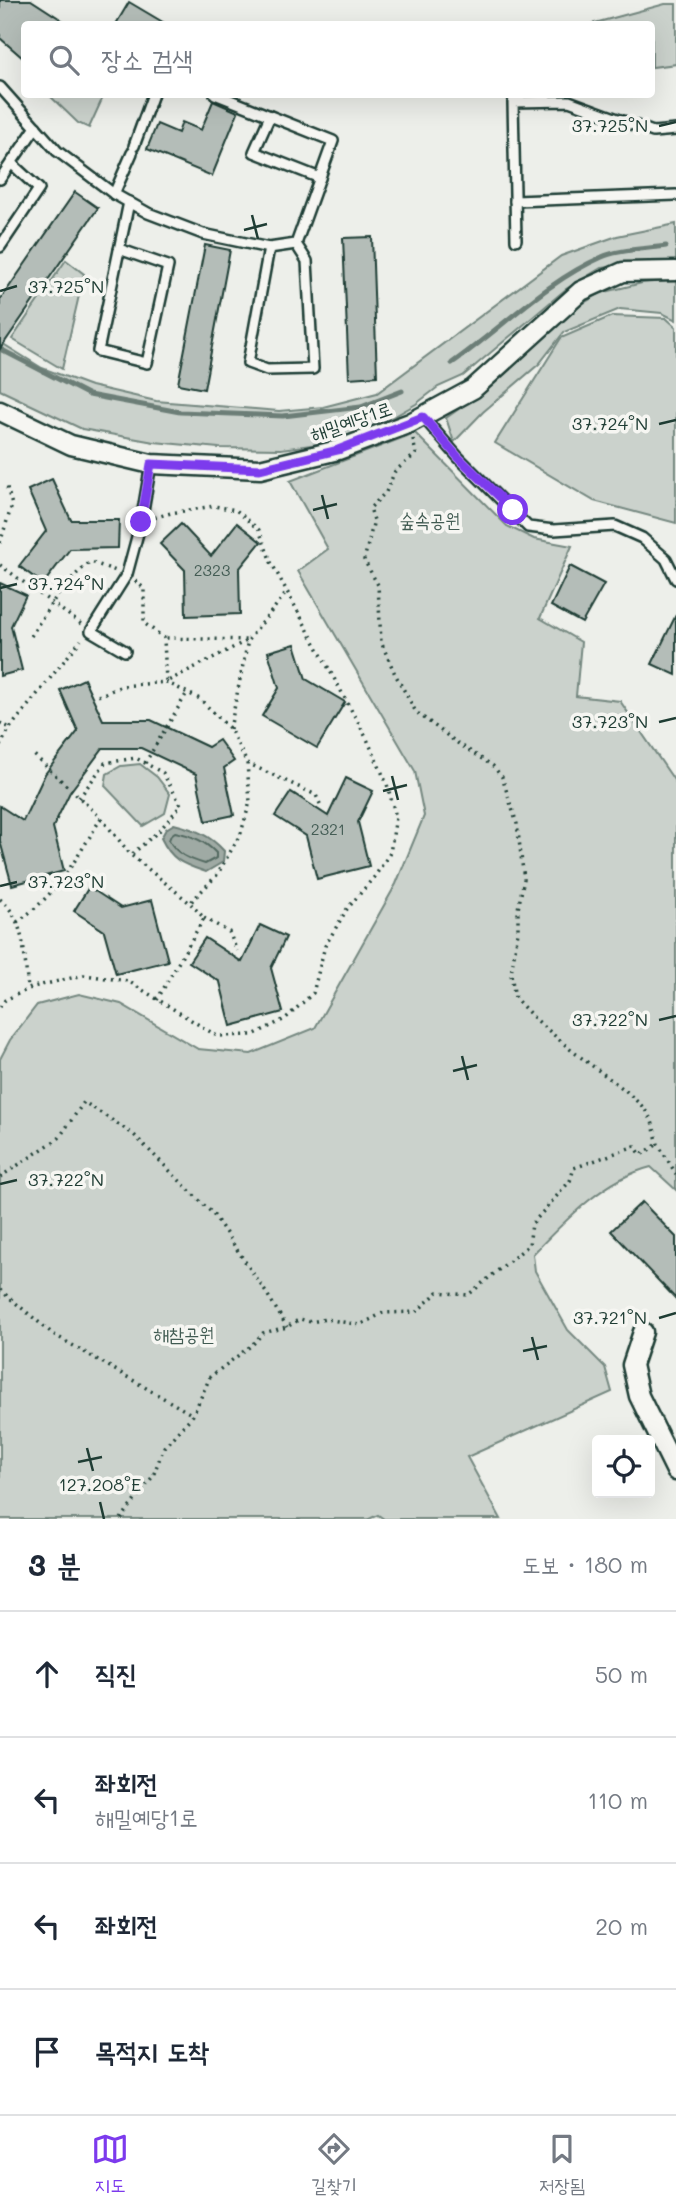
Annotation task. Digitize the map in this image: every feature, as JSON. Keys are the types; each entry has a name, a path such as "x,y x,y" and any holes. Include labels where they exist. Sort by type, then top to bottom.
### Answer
{"street":[{"name":"해밀예당1로","path":"0,411 71,445 151,464 260,469 338,450 416,420 473,389 580,291 623,272 676,271"},
{"path":"643,1332 632,1365 639,1396 676,1471"}],"lane":[{"path":"0,87 57,151 114,194 148,213 202,234 269,248 296,244"},
{"path":"114,194 152,98"},
{"path":"225,98 333,141 296,244"},
{"path":"245,106 247,98"},
{"path":"516,240 513,102 569,100 653,132 676,130"},
{"path":"270,116 254,152 320,178"},
{"path":"0,179 36,127"},
{"path":"0,247 39,189 11,163"},
{"path":"515,201 676,195"},
{"path":"119,249 168,266 147,363 98,351 119,249 129,202"},
{"path":"269,248 248,363 267,370 313,369 307,261 296,244"},
{"path":"416,420 458,457 528,527 554,530 615,526 642,538 666,559 676,579"},
{"path":"125,651 91,631 127,574 141,522 151,464"}],"path":[{"path":"416,420 416,454 395,471 386,492 370,508 374,520 364,560 378,585 381,642 416,712 493,766 502,777 517,824 524,879 511,975 515,998 571,1050 645,1108 652,1121 658,1144 676,1174"},
{"path":"0,543 12,505 6,484"},
{"path":"0,1007 5,1000 28,989 84,975 128,981 217,1036 253,1035 285,1019 313,993 325,946 347,909 375,876 390,853 396,817 387,784 368,739 271,562 260,530 236,510 214,506 171,513 141,522"},
{"path":"32,636 52,602 74,574 91,562 127,574 144,588 144,623 164,638 248,639"},
{"path":"0,565 91,631"},
{"path":"98,696 122,686 166,682 248,639 288,591"},
{"path":"164,638 166,682"},
{"path":"230,729 248,639"},
{"path":"0,746 10,728 76,645"},
{"path":"166,682 200,699 230,729 247,763 250,802 241,833 216,876 190,903"},
{"path":"145,763 187,692"},
{"path":"0,723 10,728"},
{"path":"34,755 101,818 131,855 190,903 204,918 229,932 237,951"},
{"path":"79,798 106,763 136,758 163,773 181,805 159,830 131,855"},
{"path":"247,763 316,795 321,806"},
{"path":"17,922 38,908 67,875 101,818"},
{"path":"0,899 8,906 20,930 28,989"},
{"path":"157,1000 204,918"},
{"path":"0,1177 59,1138 84,1102 133,1135 213,1214 286,1327"},
{"path":"121,1519 153,1476 164,1447 193,1415 210,1377 252,1345 262,1333 286,1327 300,1319 311,1322 326,1319 360,1325 383,1313 416,1312 438,1292 468,1295 529,1245 532,1224 570,1181 574,1168 635,1146 641,1155 658,1144"},
{"path":"0,1290 53,1334 193,1415"}],"green space":[{"path":"665,4 676,4 676,64 655,67 655,21 602,21"},
{"path":"52,98 103,98 89,128 78,123"},
{"path":"676,224 676,262 601,268 566,289 463,376 438,387 416,404 379,425 334,442 281,449 219,448 154,442 82,429 0,390 0,342 42,368 91,386 156,401 279,411 323,407 377,393 561,256 617,236"},
{"path":"66,260 84,274 62,369 12,339"},
{"path":"676,280 676,320 662,313 620,309 564,332 539,364 483,412 454,442 446,418 489,388 572,310 601,293 642,283"},
{"path":"612,316 666,318 676,327 676,523 594,501 495,443 561,338"},
{"name":"해참공원","path":"415,433 507,526 534,539 572,546 540,618 581,642 576,696 620,701 676,783 676,1190 651,1167 634,1173 617,1181 587,1202 533,1254 535,1271 568,1330 605,1367 612,1392 467,1457 501,1519 384,1519 378,1515 369,1519 0,1519 0,1059 10,1040 37,1005 79,994 121,1004 198,1049 251,1054 315,1028 396,884 424,816 415,771 298,571 328,549 290,481"},
{"path":"140,764 157,777 170,794 165,813 143,826 105,786 107,774 121,766"}],"water":[{"path":"174,824 213,841 224,851 223,862 206,872 174,857 161,838 166,829"}],"building":[{"path":"0,0 31,0 63,21 21,21 21,56 0,38"},
{"path":"129,2 161,21 118,21"},
{"path":"213,101 238,112 212,176 147,149 157,124 178,133 182,122 201,130"},
{"path":"75,192 98,208 0,349 0,300"},
{"path":"372,237 377,376 349,378 343,238"},
{"path":"205,245 230,250 204,389 178,384"},
{"path":"52,479 71,520 119,520 118,548 70,549 43,584 19,566 46,531 28,490"},
{"path":"237,523 261,542 239,569 240,614 186,616 185,570 160,544 181,524 211,556"},
{"path":"570,566 604,584 582,623 551,606"},
{"path":"0,583 26,595 11,626 22,670 0,676"},
{"path":"676,615 676,675 652,664"},
{"path":"295,644 306,679 345,702 317,748 262,716 279,688 268,652"},
{"path":"84,679 103,720 151,720 208,747 219,740 234,761 224,768 234,815 206,821 196,774 141,748 103,748 70,792 53,827 64,871 12,885 0,841 0,806 23,821 45,774 78,731 60,690"},
{"path":"346,778 373,791 358,822 369,866 317,879 306,836 275,816 291,792 328,816"},
{"path":"89,887 121,908 152,900 168,961 116,974 104,931 74,911"},
{"path":"260,925 286,937 271,968 283,1012 231,1026 220,982 189,962 205,938 242,962"},
{"path":"642,1202 676,1237 676,1299 611,1231"}],"waterway":[{"path":"452,363 543,292 581,267 616,252 666,246"},
{"path":"0,349 89,395 180,412 283,416 361,407 402,391"}],"route":[{"path":"141,522 151,464 260,469 338,450 423,417 458,457 513,510"}],"park label":[{"name":"숲속공원","path":"430,520"}]}
